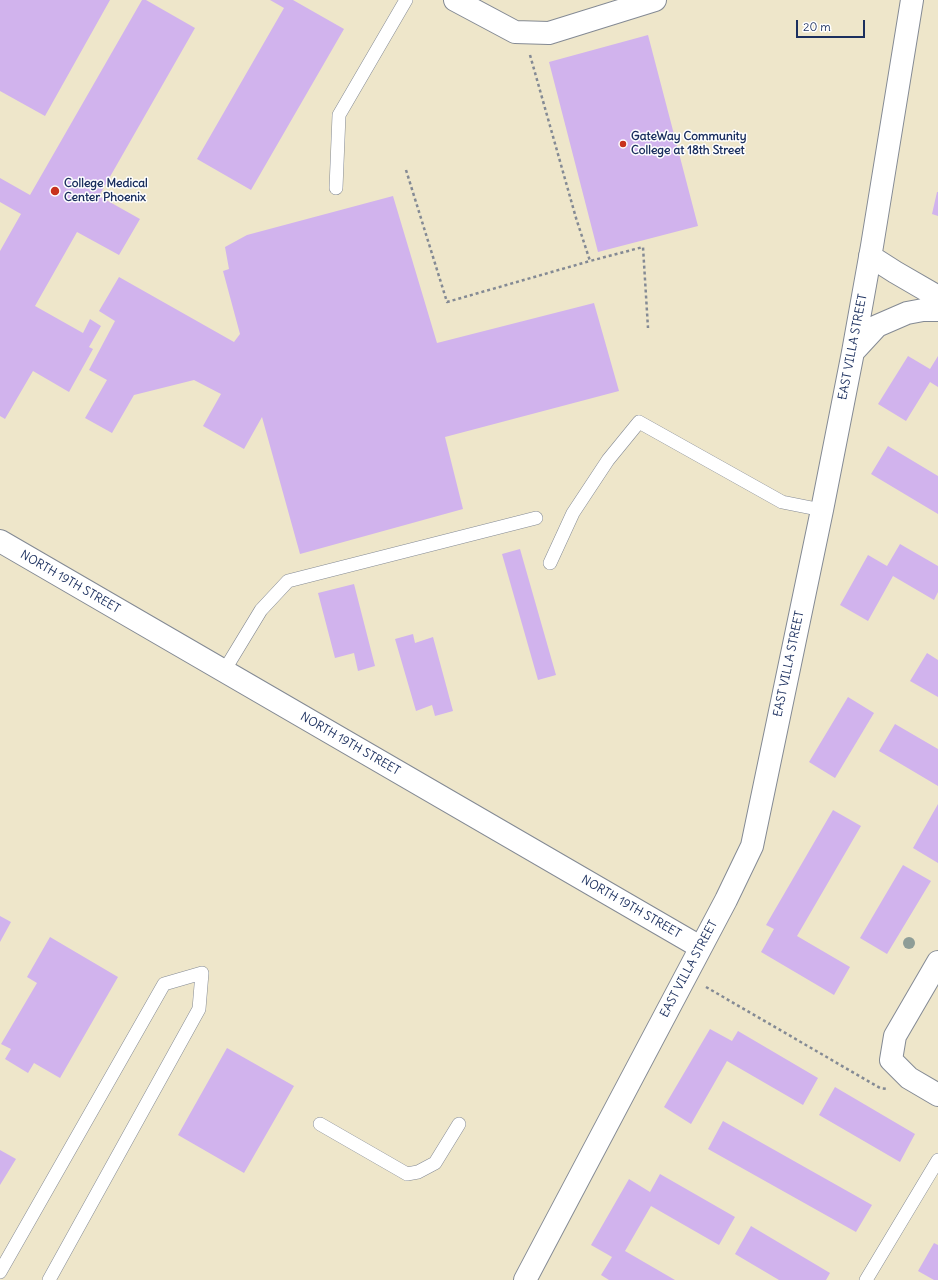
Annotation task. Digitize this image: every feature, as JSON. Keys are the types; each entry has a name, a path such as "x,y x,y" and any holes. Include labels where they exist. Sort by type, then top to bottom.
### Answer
{"street":[{"path":"460,1 515,32 549,33 655,0"},
{"name":"EAST VILLA STREET","path":"525,1280 726,900 752,846 822,510 853,352 912,0"},
{"path":"870,256 938,297"},
{"path":"853,352 877,326 907,313 923,310 938,310"},
{"name":"NORTH 19TH STREET","path":"0,542 700,947"},
{"path":"938,962 895,1036 891,1060 909,1078 938,1095"}],"lane":[{"path":"336,188 339,115 406,0"},
{"path":"550,563 573,513 608,460 638,422 782,502 822,510"},
{"path":"224,671 261,610 288,581 536,518"},
{"path":"0,1272 164,984 202,973 199,1009 49,1280"},
{"path":"320,1124 407,1174 418,1172 436,1163 459,1124"},
{"path":"866,1280 938,1160"}],"path":[{"path":"530,54 576,218 590,261"},
{"path":"406,170 447,302 643,247 648,328"},
{"path":"706,987 880,1088 888,1090"}],"building":[{"path":"0,0 110,0 45,116 0,91"},
{"path":"142,0 146,0 195,28 99,196 140,219 119,255 77,232 35,306 83,333 90,319 101,326 89,347 93,349 69,392 33,371 5,419 0,416 0,251 21,214 0,202 0,178 30,195"},
{"path":"270,0 293,0 344,29 251,190 197,159 284,8"},
{"name":"GateWay Community College at 18th Street","path":"648,35 698,226 598,252 549,62"},
{"path":"938,192 938,216 932,214"},
{"path":"393,196 437,343 594,303 619,391 445,437 463,509 300,554 262,417 244,449 203,426 221,394 194,380 134,395 112,433 85,418 107,380 89,370 115,321 99,311 119,277 234,342 240,334 223,271 229,269 225,247 247,235"},
{"path":"908,356 930,369 938,356 938,387 930,382 906,421 878,404"},
{"path":"888,446 938,476 938,514 871,474"},
{"path":"900,544 938,566 938,592 934,600 893,576 868,621 840,605 868,555 887,566"},
{"path":"520,549 556,675 538,680 502,554"},
{"path":"354,584 375,666 358,671 354,653 335,658 318,593"},
{"path":"413,634 415,643 433,637 453,711 435,716 432,705 416,711 395,639"},
{"path":"927,653 938,660 938,697 910,681"},
{"path":"848,697 874,713 835,778 809,762"},
{"path":"895,724 938,749 938,786 879,751"},
{"path":"938,804 938,863 913,848"},
{"path":"833,810 861,826 797,936 850,967 834,995 761,952 774,929 766,925"},
{"path":"903,865 931,881 887,954 860,938"},
{"path":"0,916 11,922 0,942"},
{"path":"50,937 118,977 60,1078 34,1063 28,1073 5,1059 11,1049 1,1044 37,983 27,977"},
{"path":"710,1029 732,1041 738,1031 818,1078 803,1105 727,1061 691,1124 664,1107"},
{"path":"227,1048 294,1086 244,1173 178,1135"},
{"path":"835,1087 915,1134 900,1162 819,1115"},
{"path":"723,1121 872,1205 856,1232 708,1149"},
{"path":"0,1150 16,1159 0,1185"},
{"path":"660,1174 735,1217 719,1245 651,1206 625,1251 675,1280 609,1280 601,1275 612,1257 591,1245 629,1179 650,1192"},
{"path":"751,1226 830,1273 826,1280 779,1280 735,1254"},
{"path":"934,1243 938,1245 938,1280 934,1280 918,1271"}],"place":[{"name":"GateWay Community College at 18th Street","path":"623,144"},
{"name":"College Medical Center Phoenix","path":"55,191"}]}
